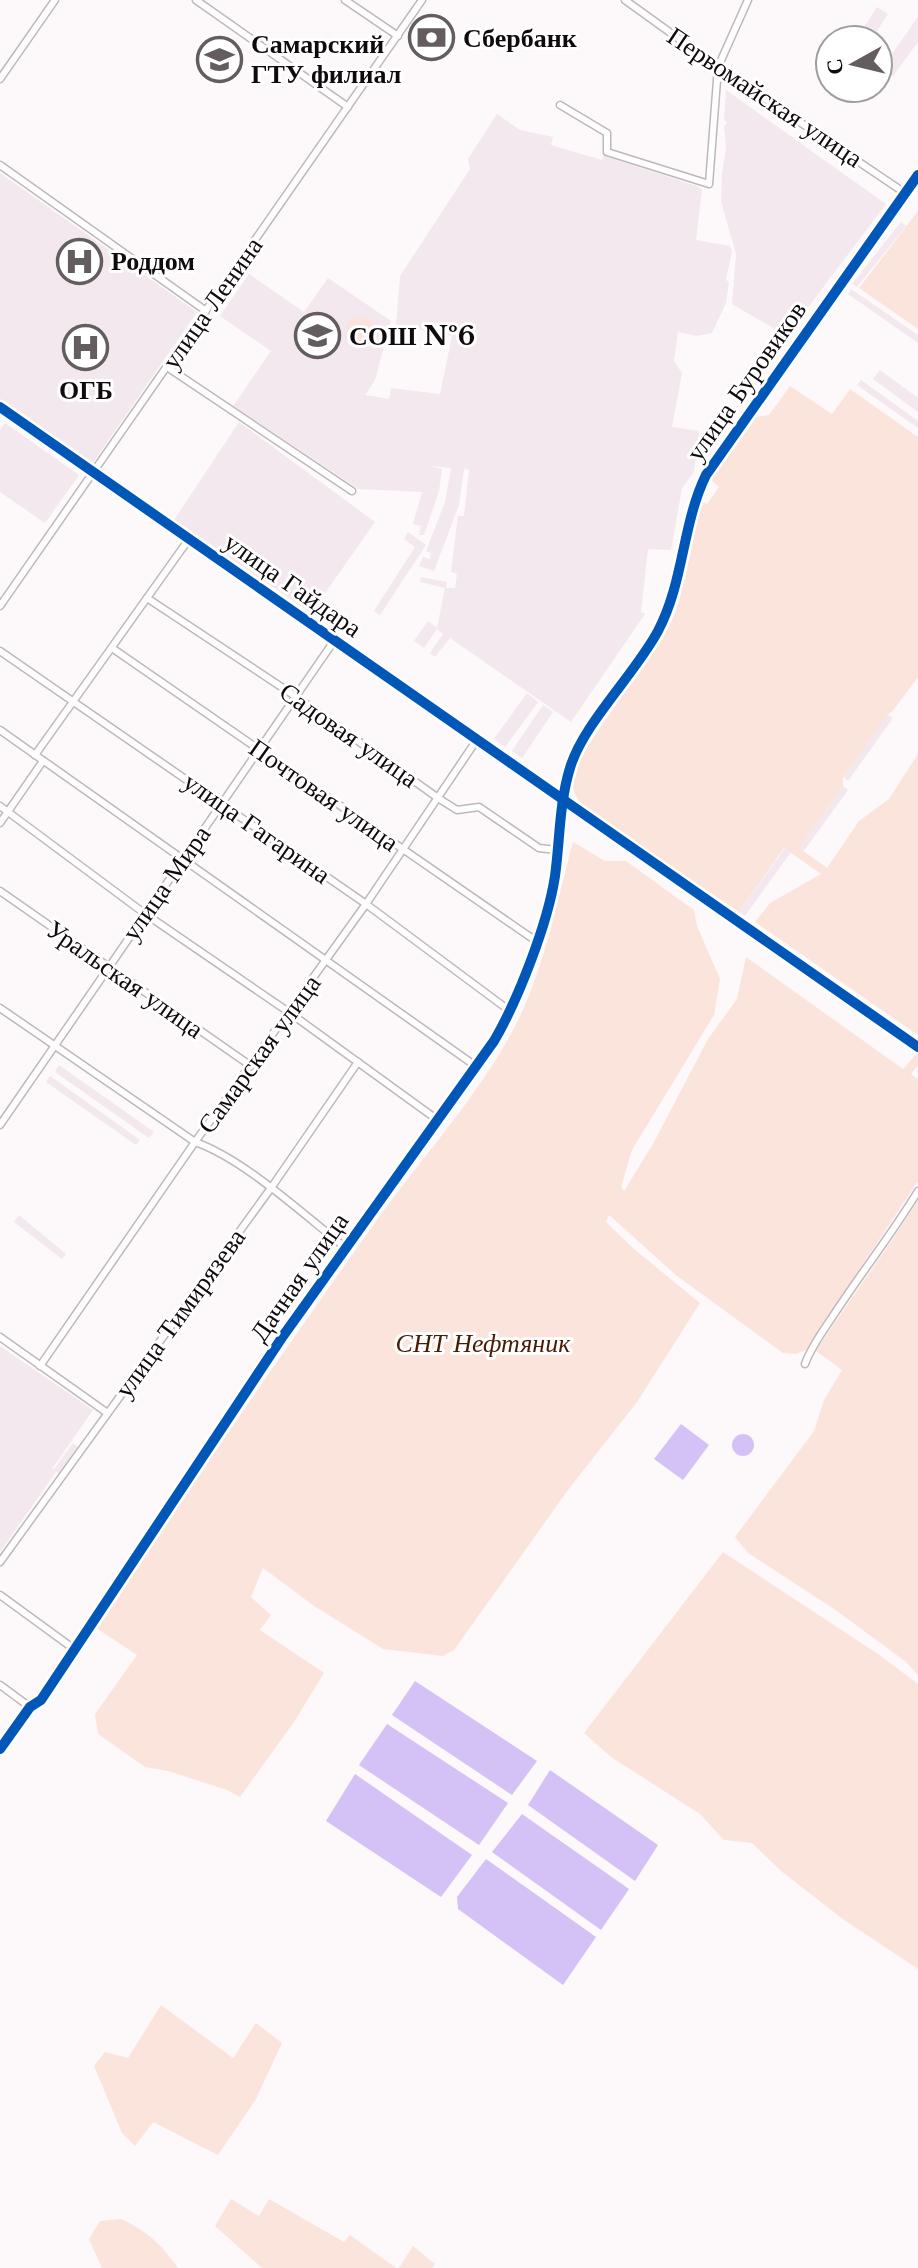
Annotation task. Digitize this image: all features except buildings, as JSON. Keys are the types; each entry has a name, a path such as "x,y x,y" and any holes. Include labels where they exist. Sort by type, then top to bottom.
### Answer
{"street":[{"path":"0,79 55,0"},
{"path":"196,0 348,107"},
{"path":"345,0 398,36"},
{"name":"улица Ленина","path":"0,606 422,0"},
{"name":"Первомайская улица","path":"625,0 905,193"},
{"path":"560,105 607,133 607,152 709,184 718,67 748,0"},
{"path":"0,165 206,311"},
{"name":"улица Буровиков","path":"562,799 571,764 586,736 648,646 668,609 695,501 706,475 918,175"},
{"path":"167,367 352,491"},
{"name":"улица Гайдара","path":"0,407 562,799"},
{"path":"35,755 189,539"},
{"name":"Садовая улица","path":"147,598 295,696 457,810 479,807 539,848 557,850"},
{"name":"улица Мира","path":"1,1121 334,641"},
{"name":"Почтовая улица","path":"112,648 536,941"},
{"name":"улица Гагарина","path":"0,651 366,904 510,1011"},
{"path":"0,730 477,1067"},
{"name":"Самарская улица","path":"40,1366 195,1142 290,1013 476,741"},
{"path":"0,823 43,761"},
{"path":"562,799 918,1047"},
{"name":"Дачная улица","path":"0,1749 30,1707 41,1700 231,1413 477,1067 510,1011 536,941 554,883 562,799"},
{"path":"0,806 144,913 290,1013 439,1121"},
{"name":"Уральская улица","path":"0,891 251,1066"},
{"path":"0,1008 195,1142 211,1147 271,1188 346,1248"},
{"name":"улица Тимирязева","path":"0,1562 271,1188 358,1062"},
{"path":"805,1364 817,1341 918,1191"},
{"path":"0,1337 106,1412"},
{"path":"0,1595 74,1649"},
{"path":"0,1685 30,1707"}],"shaded area":[{"path":"877,7 888,14 881,24 866,24"},
{"path":"918,17 918,42 894,75 894,51"},
{"path":"726,90 886,204 794,326 778,331 732,304 736,254 721,201 726,148"},
{"path":"497,114 520,130 553,137 551,145 602,160 604,156 697,186 702,190 696,240 730,246 732,251 726,280 729,282 726,303 712,333 696,336 678,332 674,361 682,373 672,427 699,431 694,472 682,488 671,550 648,549 641,612 645,614 571,722 450,638 435,657 430,653 443,634 437,629 424,648 414,641 428,621 437,628 445,588 420,582 421,577 447,582 446,588 455,588 457,574 451,572 458,516 464,516 469,470 464,469 459,505 434,571 419,566 423,557 430,559 431,553 426,551 445,502 451,468 429,466 442,469 439,491 424,535 419,535 421,526 413,524 422,492 359,489 233,406 271,351 220,316 249,274 304,312 328,278 391,321 375,380 365,395 389,399 391,388 440,394 452,336 396,325 400,276 470,169 468,159"},
{"name":"ОГБ","path":"0,173 197,312 92,464 0,400"},
{"path":"901,222 906,226 857,287 852,284"},
{"path":"851,289 918,335 918,343 848,294"},
{"path":"880,370 918,398 918,412 873,379"},
{"path":"861,380 918,421 918,428 857,385"},
{"path":"239,422 375,522 311,613 174,520"},
{"path":"5,423 79,475 45,523 0,492 0,430"},
{"path":"408,532 426,545 380,615 374,611 415,547 404,539"},
{"path":"527,693 538,702 505,747 494,739"},
{"path":"543,705 553,712 522,758 512,751"},
{"path":"887,714 893,718 848,781 843,777"},
{"path":"843,786 848,790 803,852 798,849"},
{"path":"785,848 791,852 745,916 739,912"},
{"path":"59,1065 154,1132 149,1138 55,1072"},
{"path":"50,1076 140,1140 136,1145 46,1082"},
{"path":"19,1215 66,1254 62,1259 14,1222"},
{"path":"0,1346 93,1410 52,1469 73,1443 78,1447 59,1473 56,1472 0,1552"},
{"path":"681,1424 709,1445 683,1480 654,1459"},
{"path":"743,1434 751,1437 754,1445 751,1453 743,1456 735,1453 732,1445 735,1437"},
{"path":"415,1681 537,1761 512,1795 392,1715"},
{"path":"387,1724 508,1803 479,1845 359,1765"},
{"path":"550,1770 658,1845 635,1881 528,1805"},
{"path":"355,1774 472,1855 441,1897 326,1821"},
{"path":"522,1814 629,1889 601,1930 492,1852"},
{"path":"486,1859 596,1937 563,1985 458,1909 457,1897"}],"green space":[{"path":"918,211 918,329 859,288"},
{"path":"360,317 370,321 374,331 370,341 360,345 350,341 346,331 350,321"},
{"path":"790,386 832,414 850,389 918,437 918,677 843,777 843,786 799,848 827,868 859,821 889,799 918,754 918,1035 755,922 770,903 821,874 784,848 739,912 584,807 573,788 576,770 586,750 653,651 676,610 701,501 707,504 719,487 710,479 754,417 769,415"},
{"name":"СНТ Нефтяник","path":"573,842 605,861 626,861 694,910 697,926 720,979 714,1015 632,1150 621,1187 624,1191 653,1144 708,1039 737,999 746,957 903,1069 918,1052 918,1065 911,1074 918,1079 918,1181 806,1350 796,1354 783,1353 677,1276 609,1215 606,1222 700,1303 637,1402 568,1490 454,1650 443,1656 383,1649 314,1606 263,1568 251,1597 271,1615 260,1630 324,1673 294,1722 240,1797 168,1771 145,1767 98,1734 95,1714 137,1655 96,1628 339,1274 498,1057 532,987"},
{"path":"918,1200 918,1675 906,1662 837,1611 748,1553 735,1537 814,1431 824,1400 842,1370 816,1351"},
{"path":"723,1552 881,1656 918,1684 918,1969 844,1920 781,1871 752,1843 724,1840 700,1814 611,1757 584,1733"},
{"path":"161,2005 233,2058 256,2023 282,2043 256,2099 218,2155 153,2122 135,2146 122,2133 94,2066 105,2052 128,2058"},
{"path":"231,2199 259,2216 269,2199 344,2242 350,2235 396,2268 262,2268 215,2226"},
{"path":"121,2219 153,2239 178,2268 102,2268 89,2239 100,2221"},
{"path":"413,2246 435,2264 432,2268 399,2268"}],"cycle path":[{"path":"0,1749 30,1707 41,1700 283,1336 494,1041 522,983 546,916 555,876 562,808 570,768 586,734 648,647 667,612 692,513 706,475 918,175"},
{"path":"0,407 918,1047"}],"place":[{"name":"Сбербанк","path":"432,38"},
{"name":"Самарский ГТУ филиал","path":"220,59"},
{"name":"Роддом","path":"80,261"},
{"name":"СОШ №6","path":"318,336"},
{"name":"ОГБ","path":"86,347"}]}
